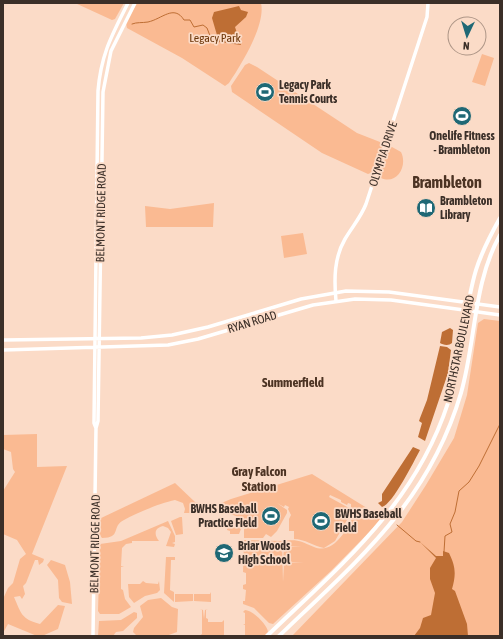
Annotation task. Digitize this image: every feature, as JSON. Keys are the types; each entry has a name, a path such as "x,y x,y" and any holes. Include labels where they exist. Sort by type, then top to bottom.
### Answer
{"main road":[{"name":"BELMONT RIDGE ROAD","path":"96,428 94,423 94,339 99,73 106,47 128,3"},
{"name":"BELMONT RIDGE ROAD","path":"93,636 96,428 98,421 100,348 103,84 112,48 135,3"},
{"name":"OLYMPIA DRIVE","path":"336,301 336,267 341,248 360,218 366,204 427,16 428,3"},
{"name":"NORTHSTAR BOULEVARD","path":"267,636 378,526 398,501 419,470 449,402 456,374 469,302 481,258 500,218"},
{"name":"NORTHSTAR BOULEVARD","path":"279,636 382,535 421,483 442,442 454,413 466,373 477,304 488,262 500,235"},
{"name":"RYAN ROAD","path":"3,340 150,338 185,333 301,299 335,292 389,292 500,307"},
{"name":"RYAN ROAD","path":"3,350 159,346 188,341 298,308 336,301 379,299 500,315"}],"green space":[{"path":"75,3 124,3 115,19 112,20"},
{"name":"Legacy Park","path":"137,3 261,3 262,12 256,33 246,56 229,83 225,86 182,58 127,28 126,23"},
{"path":"481,56 487,56 494,58 485,86 472,82"},
{"name":"Legacy Park","path":"249,63 357,133 380,142 382,147 373,172 368,174 322,153 232,92 231,86 245,65"},
{"path":"392,147 401,152 403,157 402,168 400,173 392,179 381,178 380,175 388,148"},
{"path":"214,203 213,227 146,227 145,206 170,209"},
{"path":"303,233 307,254 284,258 281,236"},
{"path":"484,319 500,321 500,636 292,636 402,522 426,485 454,438 467,395 478,323"},
{"path":"37,434 37,467 67,466 32,554 44,559 43,562 39,565 38,560 35,560 26,583 23,586 25,594 22,599 20,596 14,597 22,615 29,620 40,624 58,605 65,606 58,629 42,636 37,636 8,624 3,633 3,599 8,588 13,583 20,559 26,554 17,540 3,534 3,491 15,472 13,469 11,452 3,449 3,435"},
{"path":"312,474 383,518 332,570 273,624 269,623 254,608 243,604 243,601 245,601 246,590 243,589 243,585 246,584 246,573 243,572 244,540 282,541 283,582 284,563 304,563 283,562 284,547 302,547 284,546 283,541 288,540 303,542 314,547 324,548 302,540 294,539 294,531 289,531 289,519 291,515 288,509 289,507 285,505 284,507 277,503 287,510 287,513 277,531 271,537 266,534 263,538 244,538 244,529 246,528 243,521 237,517 231,514 215,512 191,513 192,508 197,504 191,508 190,513 184,513 185,509 183,503 175,500 149,508 120,522 112,536 102,538 99,534 99,519 175,483 195,502 212,507 231,499","holes":["330,495 341,500 341,502 347,505 348,503 351,504 354,515 348,527 339,539 334,544 324,548 335,541 351,513 349,508 329,497"]},
{"path":"182,517 183,534 176,535 171,521"},
{"path":"227,520 241,529 239,534 230,534 230,531 227,530"},
{"path":"168,521 175,536 175,542 172,543 175,544 174,547 166,546 171,532 168,528 163,526 156,530 156,536 159,541 132,541 132,543 126,544 122,548 121,566 124,566 121,567 121,589 123,590 125,599 131,607 119,614 100,614 98,611 100,544 121,541"},
{"path":"166,557 175,557 175,560 171,560 170,590 174,592 174,602 164,593"},
{"path":"51,560 65,565 70,582 72,604 62,602 59,598 58,580 47,565"},
{"path":"143,581 146,583 158,584 159,581 160,590 157,593 145,596 134,603 129,597 128,584 140,584"},
{"path":"211,592 211,602 194,601 194,594 210,594"},
{"path":"175,594 193,594 193,601 175,602"},
{"path":"161,598 172,607 178,609 177,632 166,636 137,636 133,632 134,628 143,617 140,606 148,600"},
{"path":"200,609 203,610 204,619 205,610 208,609 206,610 206,618 208,619 208,622 222,622 224,620 224,636 199,636 202,634 202,610"},
{"path":"245,610 255,615 265,625 268,632 264,636 245,636 245,625 243,624 245,624 245,613 243,612"},
{"path":"134,612 137,613 137,618 123,631 116,632 113,636 98,636 99,621 121,620"}],"shaded area":[{"path":"239,6 241,10 248,12 246,17 235,27 241,45 219,42 212,18 214,12"},
{"path":"450,328 453,330 452,343 446,345 440,343 442,332"},
{"path":"440,346 447,347 451,350 448,373 425,441 418,437 422,423 419,421 427,400"},
{"path":"413,447 420,450 397,491 387,504 382,507 378,503 382,501 382,494"},
{"path":"420,542 436,556 443,556 443,551 449,553 455,571 452,589 455,591 467,624 468,636 414,636 420,628 423,618 431,615 435,593 430,579 430,568 436,558"}],"waterway":[{"path":"132,24 148,22 168,14 176,13 184,20 190,20 194,27 203,25 207,28 212,41 216,43 219,42"},
{"path":"444,552 445,536 452,532 450,524 455,512 459,491 469,482 479,466 500,424"},
{"path":"397,525 416,541 420,542"}],"place":[{"name":"Legacy Park Tennis Courts","path":"265,92"},
{"name":"Onelife Fitness - Brambleton","path":"462,116"},
{"name":"Brambleton Library","path":"426,208"},
{"name":"BWHS Baseball Practice Field","path":"271,516"},
{"name":"BWHS Baseball Field","path":"321,521"},
{"name":"Briar Woods High School","path":"224,553"}],"district":[{"name":"Brambleton","path":"447,182"},
{"name":"Summerfield","path":"293,382"},
{"name":"Gray Falcon Station","path":"259,478"}]}
